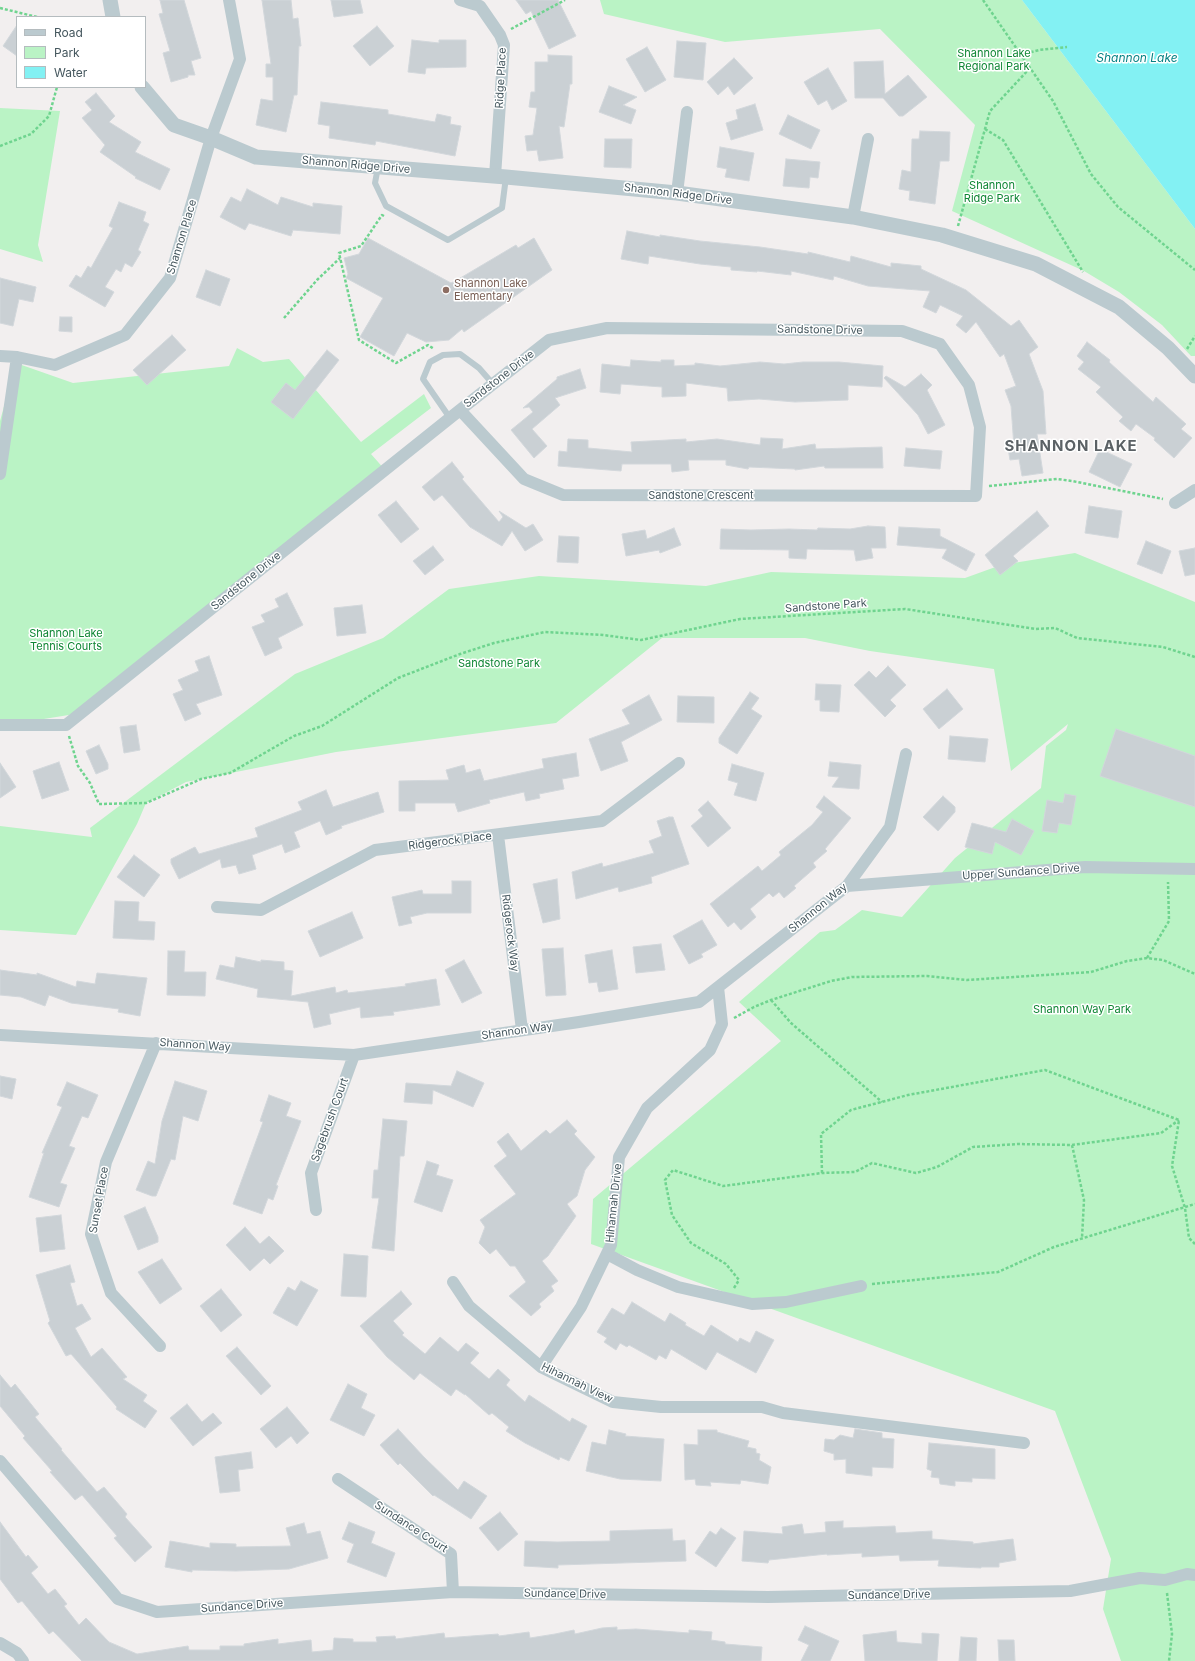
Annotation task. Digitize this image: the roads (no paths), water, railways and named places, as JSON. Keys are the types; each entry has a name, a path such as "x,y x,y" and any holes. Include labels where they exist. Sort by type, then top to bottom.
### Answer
{"street":[{"path":"110,0 114,16"},
{"name":"Shannon Place","path":"0,356 17,357 55,365 125,336 170,278 212,138 240,59 229,0"},
{"name":"Ridge Place","path":"460,0 480,6 500,35 504,45 501,177"},
{"name":"Shannon Ridge Drive","path":"143,88 174,125 212,138 256,157 677,193 853,217 954,239 1036,264 1118,307 1168,348 1195,376"},
{"path":"677,193 688,112"},
{"path":"853,217 868,139"},
{"name":"Sandstone Drive","path":"0,725 66,726 549,340 607,328 902,331 940,344 969,385 980,427 976,492"},
{"path":"0,474 17,357"},
{"name":"Sandstone Crescent","path":"455,414 524,479 563,495 976,492"},
{"path":"1175,503 1195,490"},
{"name":"Shannon Way","path":"0,1035 354,1055 586,1021 700,1002 847,886 890,827 906,754"},
{"name":"Ridgerock Place","path":"217,907 261,910 375,850 602,821 679,763"},
{"name":"Ridgerock Way","path":"498,835 522,1030"},
{"name":"Upper Sundance Drive","path":"847,886 1085,867 1195,869"},
{"name":"Hihannah Drive","path":"541,1367 581,1307 611,1245 619,1157 647,1108 710,1050 722,1024 718,987"},
{"name":"Sunset Place","path":"156,1043 106,1162 91,1234 111,1292 160,1346"},
{"name":"Sagebrush Court","path":"316,1210 311,1172 354,1055"},
{"path":"607,1254 637,1270 678,1287 752,1304 786,1302 861,1286"},
{"name":"Hihannah View","path":"453,1282 469,1306 541,1367 613,1402 661,1407 762,1408 783,1413 1024,1443"},
{"name":"Sundance Drive","path":"0,1461 118,1599 157,1612 453,1592 776,1597 1070,1591 1140,1578 1165,1580 1187,1574 1195,1575"},
{"name":"Sundance Court","path":"338,1479 451,1554 453,1592"},
{"path":"0,1643 16,1653 23,1661"}],"lane":[{"path":"378,167 376,183 386,206 448,240 502,208 501,177"},
{"path":"455,414 423,379 430,362 443,355 460,354 479,368 493,384"}],"water":[{"name":"Shannon Lake","path":"1022,0 1195,0 1195,229"}],"place":[{"name":"Shannon Lake Elementary","path":"446,290"}],"district":[{"name":"SHANNON LAKE","path":"1071,446"}],"park label":[{"name":"Shannon Lake Regional Park","path":"994,60"},
{"name":"Shannon Ridge Park","path":"992,192"},
{"name":"Shannon Lake Tennis Courts","path":"66,640"},
{"name":"Sandstone Park","path":"499,664"},
{"name":"Shannon Way Park","path":"1082,1010"}]}
